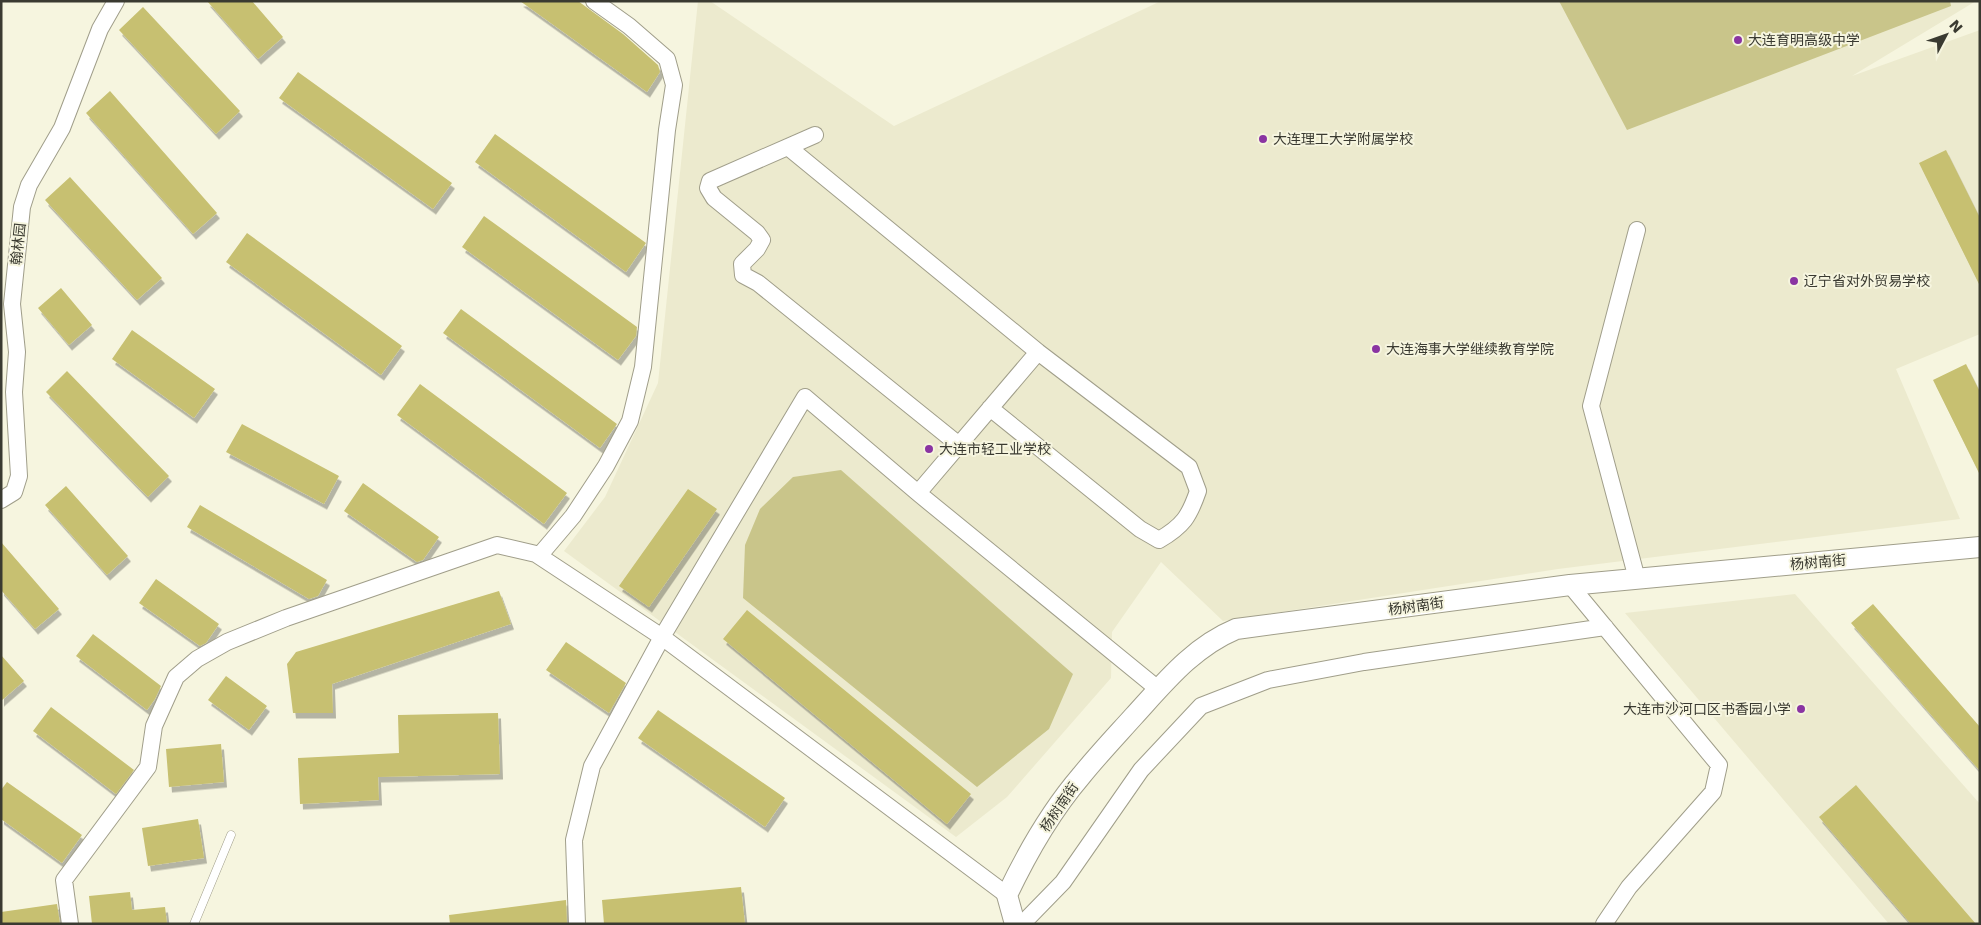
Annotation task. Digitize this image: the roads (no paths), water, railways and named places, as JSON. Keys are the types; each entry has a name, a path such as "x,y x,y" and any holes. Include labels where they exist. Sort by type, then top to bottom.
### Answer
{"street":[{"name":"翰林园","path":"1,500 14,492 19,476 14,392 18,352 12,304 22,207 29,185 62,128 100,29 116,1"},
{"path":"538,556 573,516 606,466 630,421 643,367 667,130 674,85 667,59 629,26 599,5"},
{"path":"815,135 710,181 708,188 714,198 757,233 762,240 757,249 742,264 743,275 758,283 959,445"},
{"path":"788,147 1038,352 1189,467 1198,491 1190,514 1172,533 1159,540 1140,529 990,408"},
{"path":"1637,230 1591,406 1637,579"},
{"path":"918,493 1038,352"},
{"path":"577,924 574,840 592,766 662,637 805,397 918,493 1158,690"},
{"path":"70,924 64,880 148,767 154,726 176,677 197,659 227,642 286,618 498,545 538,556 662,637 1007,895 1019,923 1063,882 1141,770 1201,706 1268,680 1364,662 1604,627"},
{"name":"杨树南街","path":"1007,895 1051,816 1080,776 1179,666 1218,636 1236,629 1570,585 1980,547"},
{"path":"1570,585 1718,765 1713,792 1629,887 1604,924"}],"lane":[{"path":"194,924 231,835"}],"place":[{"name":"大连育明高级中学","path":"1738,40"},
{"name":"大连理工大学附属学校","path":"1263,139"},
{"name":"辽宁省对外贸易学校","path":"1794,281"},
{"name":"大连海事大学继续教育学院","path":"1376,349"},
{"name":"大连市轻工业学校","path":"929,449"},
{"name":"大连市沙河口区书香园小学","path":"1801,709"}]}
